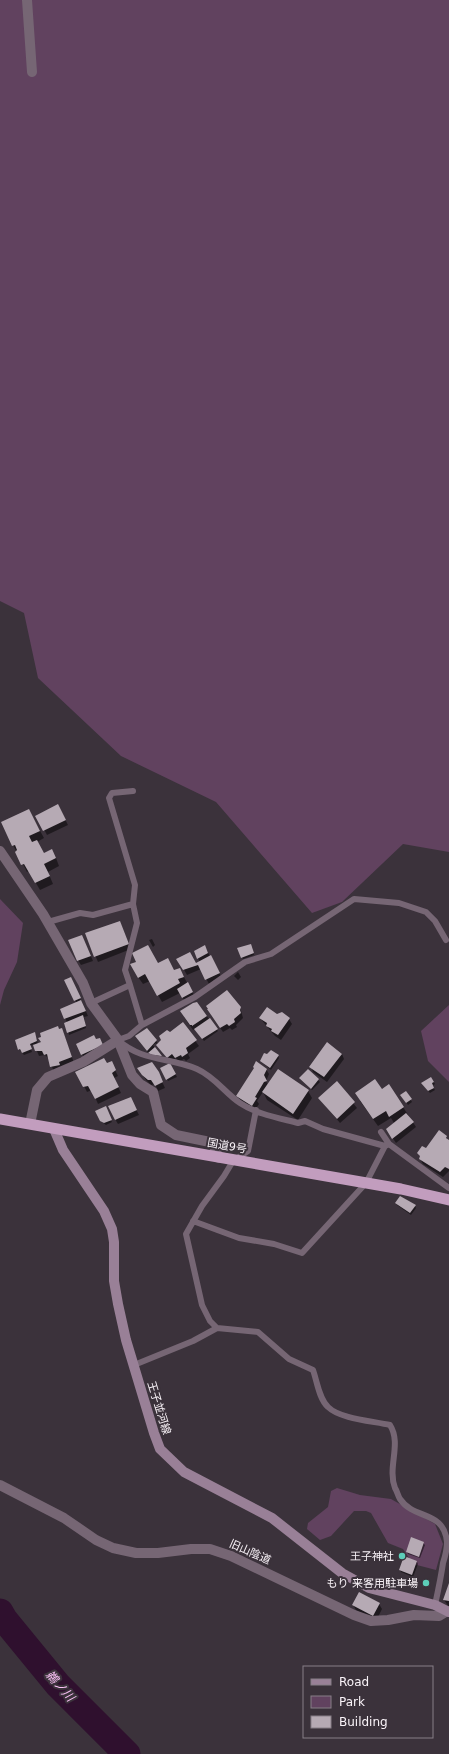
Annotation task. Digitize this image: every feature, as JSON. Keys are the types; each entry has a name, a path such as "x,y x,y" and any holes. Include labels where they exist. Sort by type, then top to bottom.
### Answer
{"highway":[{"name":"国道9号","path":"0,1119 233,1161 401,1189 449,1200"}],"main road":[{"name":"王子並河線","path":"54,1129 63,1150 104,1211 112,1229 114,1242 115,1292 134,1365 160,1449 184,1472 272,1518 342,1573 369,1588 448,1611"}],"street":[{"path":"27,0 32,72"},
{"path":"0,850 48,922 83,983 91,1003 118,1040 132,1075 140,1084 153,1092 161,1124 176,1135 210,1142 214,1146 219,1158"},
{"path":"30,1124 37,1090 48,1076 83,1062 118,1040"},
{"name":"旧山陰道","path":"0,1485 64,1518 96,1540 113,1548 136,1553 210,1549 231,1556 354,1615 371,1621 388,1620 414,1615 439,1616 448,1611"}],"lane":[{"path":"133,791 112,793 109,798 136,885 133,904 137,923 124,970 142,1025"},
{"path":"446,940 435,921 426,912 399,903 354,899 271,954 245,962 194,997 142,1025 129,1036 118,1040 127,1049 145,1056 197,1069 209,1076 241,1104 256,1110 298,1123 305,1121 323,1130 387,1145 449,1188"},
{"path":"48,922 80,913 93,915 133,904"},
{"path":"91,1003 130,985"},
{"path":"217,1328 210,1321 202,1305 186,1234 233,1161 248,1151 256,1110"},
{"path":"381,1132 387,1145"},
{"path":"194,1221 239,1238 274,1244 302,1253 366,1183 387,1145"},
{"path":"134,1365 193,1341 217,1328 258,1332 289,1358 313,1370 322,1398 328,1407 340,1414 390,1425 395,1432 393,1475 394,1486 400,1499 408,1506 439,1521 445,1531 447,1544 435,1606"}],"green space":[{"path":"0,0 449,0 449,852 403,844 342,902 312,913 216,802 121,756 38,678 24,613 0,601"},
{"path":"0,899 23,923 17,962 4,990 0,1005"},
{"path":"449,1005 449,1082 428,1061 421,1031"},
{"path":"337,1488 360,1495 391,1499 435,1524 443,1544 436,1570 413,1564 403,1549 388,1543 371,1513 366,1511 354,1511 331,1536 320,1540 307,1529 308,1523 328,1507 331,1491"}],"building":[{"path":"58,804 66,820 43,831 35,816"},
{"path":"29,809 40,831 29,836 32,842 37,840 44,853 52,849 56,858 44,864 50,876 35,883 24,864 21,865 15,852 17,850 15,845 12,846 1,822"},
{"path":"120,921 129,944 94,957 85,933"},
{"path":"82,935 91,956 77,961 68,940"},
{"path":"251,944 254,953 241,958 237,948"},
{"path":"148,945 158,963 168,958 174,970 180,968 184,977 178,979 180,983 157,996 145,974 138,978 130,964 136,962 132,953"},
{"path":"205,945 208,953 197,959 194,951"},
{"path":"190,952 196,963 211,955 220,973 205,980 198,965 183,970 176,959"},
{"path":"71,977 81,998 74,1001 64,980"},
{"path":"188,982 193,992 182,998 177,989"},
{"path":"227,990 241,1007 241,1013 234,1019 235,1022 229,1026 227,1024 220,1028 206,1006"},
{"path":"81,1000 86,1011 64,1019 60,1009"},
{"path":"197,1002 207,1016 192,1026 180,1011"},
{"path":"267,1007 277,1014 282,1012 290,1018 278,1035 271,1031 272,1029 266,1026 267,1023 259,1018"},
{"path":"83,1015 86,1026 67,1033 64,1023"},
{"path":"210,1018 218,1029 202,1039 194,1029"},
{"path":"183,1022 197,1040 186,1048 188,1053 182,1057 181,1055 175,1058 172,1054 167,1058 156,1045 161,1040 159,1036 167,1030 170,1032"},
{"path":"58,1026 59,1029 62,1028 72,1057 59,1062 60,1065 50,1067 47,1054 44,1055 42,1051 35,1051 33,1045 41,1042 38,1038 41,1037 40,1033"},
{"path":"147,1028 157,1040 147,1051 135,1036"},
{"path":"35,1032 37,1041 30,1044 32,1049 22,1053 20,1049 18,1050 15,1040"},
{"path":"94,1035 96,1039 100,1038 103,1045 81,1055 76,1044"},
{"path":"327,1042 342,1054 324,1077 309,1067"},
{"path":"155,1047 162,1056 148,1053"},
{"path":"271,1050 279,1055 270,1068 260,1061 264,1053 267,1054"},
{"path":"104,1058 107,1063 112,1061 116,1070 112,1073 119,1087 95,1099 88,1086 83,1087 75,1072"},
{"path":"256,1061 267,1069 264,1075 267,1081 264,1082 255,1097 257,1098 252,1106 236,1096 254,1068 253,1067"},
{"path":"152,1062 159,1072 163,1082 155,1086 151,1080 148,1080 142,1075 137,1068"},
{"path":"170,1063 176,1074 166,1080 160,1068"},
{"path":"278,1069 309,1090 293,1114 262,1092"},
{"path":"308,1069 319,1079 311,1089 299,1078"},
{"path":"431,1077 434,1082 432,1083 434,1088 428,1091 421,1083"},
{"path":"375,1079 382,1089 389,1084 404,1107 389,1117 386,1111 373,1119 355,1093"},
{"path":"337,1081 355,1102 337,1119 318,1098"},
{"path":"406,1091 412,1099 406,1103 400,1095"},
{"path":"131,1097 137,1110 115,1120 108,1106"},
{"path":"106,1106 112,1120 104,1123 100,1121 95,1111"},
{"path":"406,1113 414,1122 392,1139 386,1129"},
{"path":"439,1130 447,1136 446,1138 449,1140 449,1169 445,1167 440,1172 419,1159 420,1156 417,1153 422,1146 426,1148"},
{"path":"400,1196 416,1205 410,1213 395,1203"},
{"path":"411,1537 424,1542 419,1557 406,1552"},
{"path":"404,1556 417,1561 412,1575 399,1570"},
{"path":"449,1583 449,1601 443,1600"},
{"path":"359,1592 380,1603 373,1616 352,1605"}],"waterway":[{"name":"鵜ノ川","path":"0,1612 4,1619 58,1685 127,1754"}],"place":[{"name":"王子神社","path":"402,1556"},
{"name":"もり 来客用駐車場","path":"426,1583"}]}
